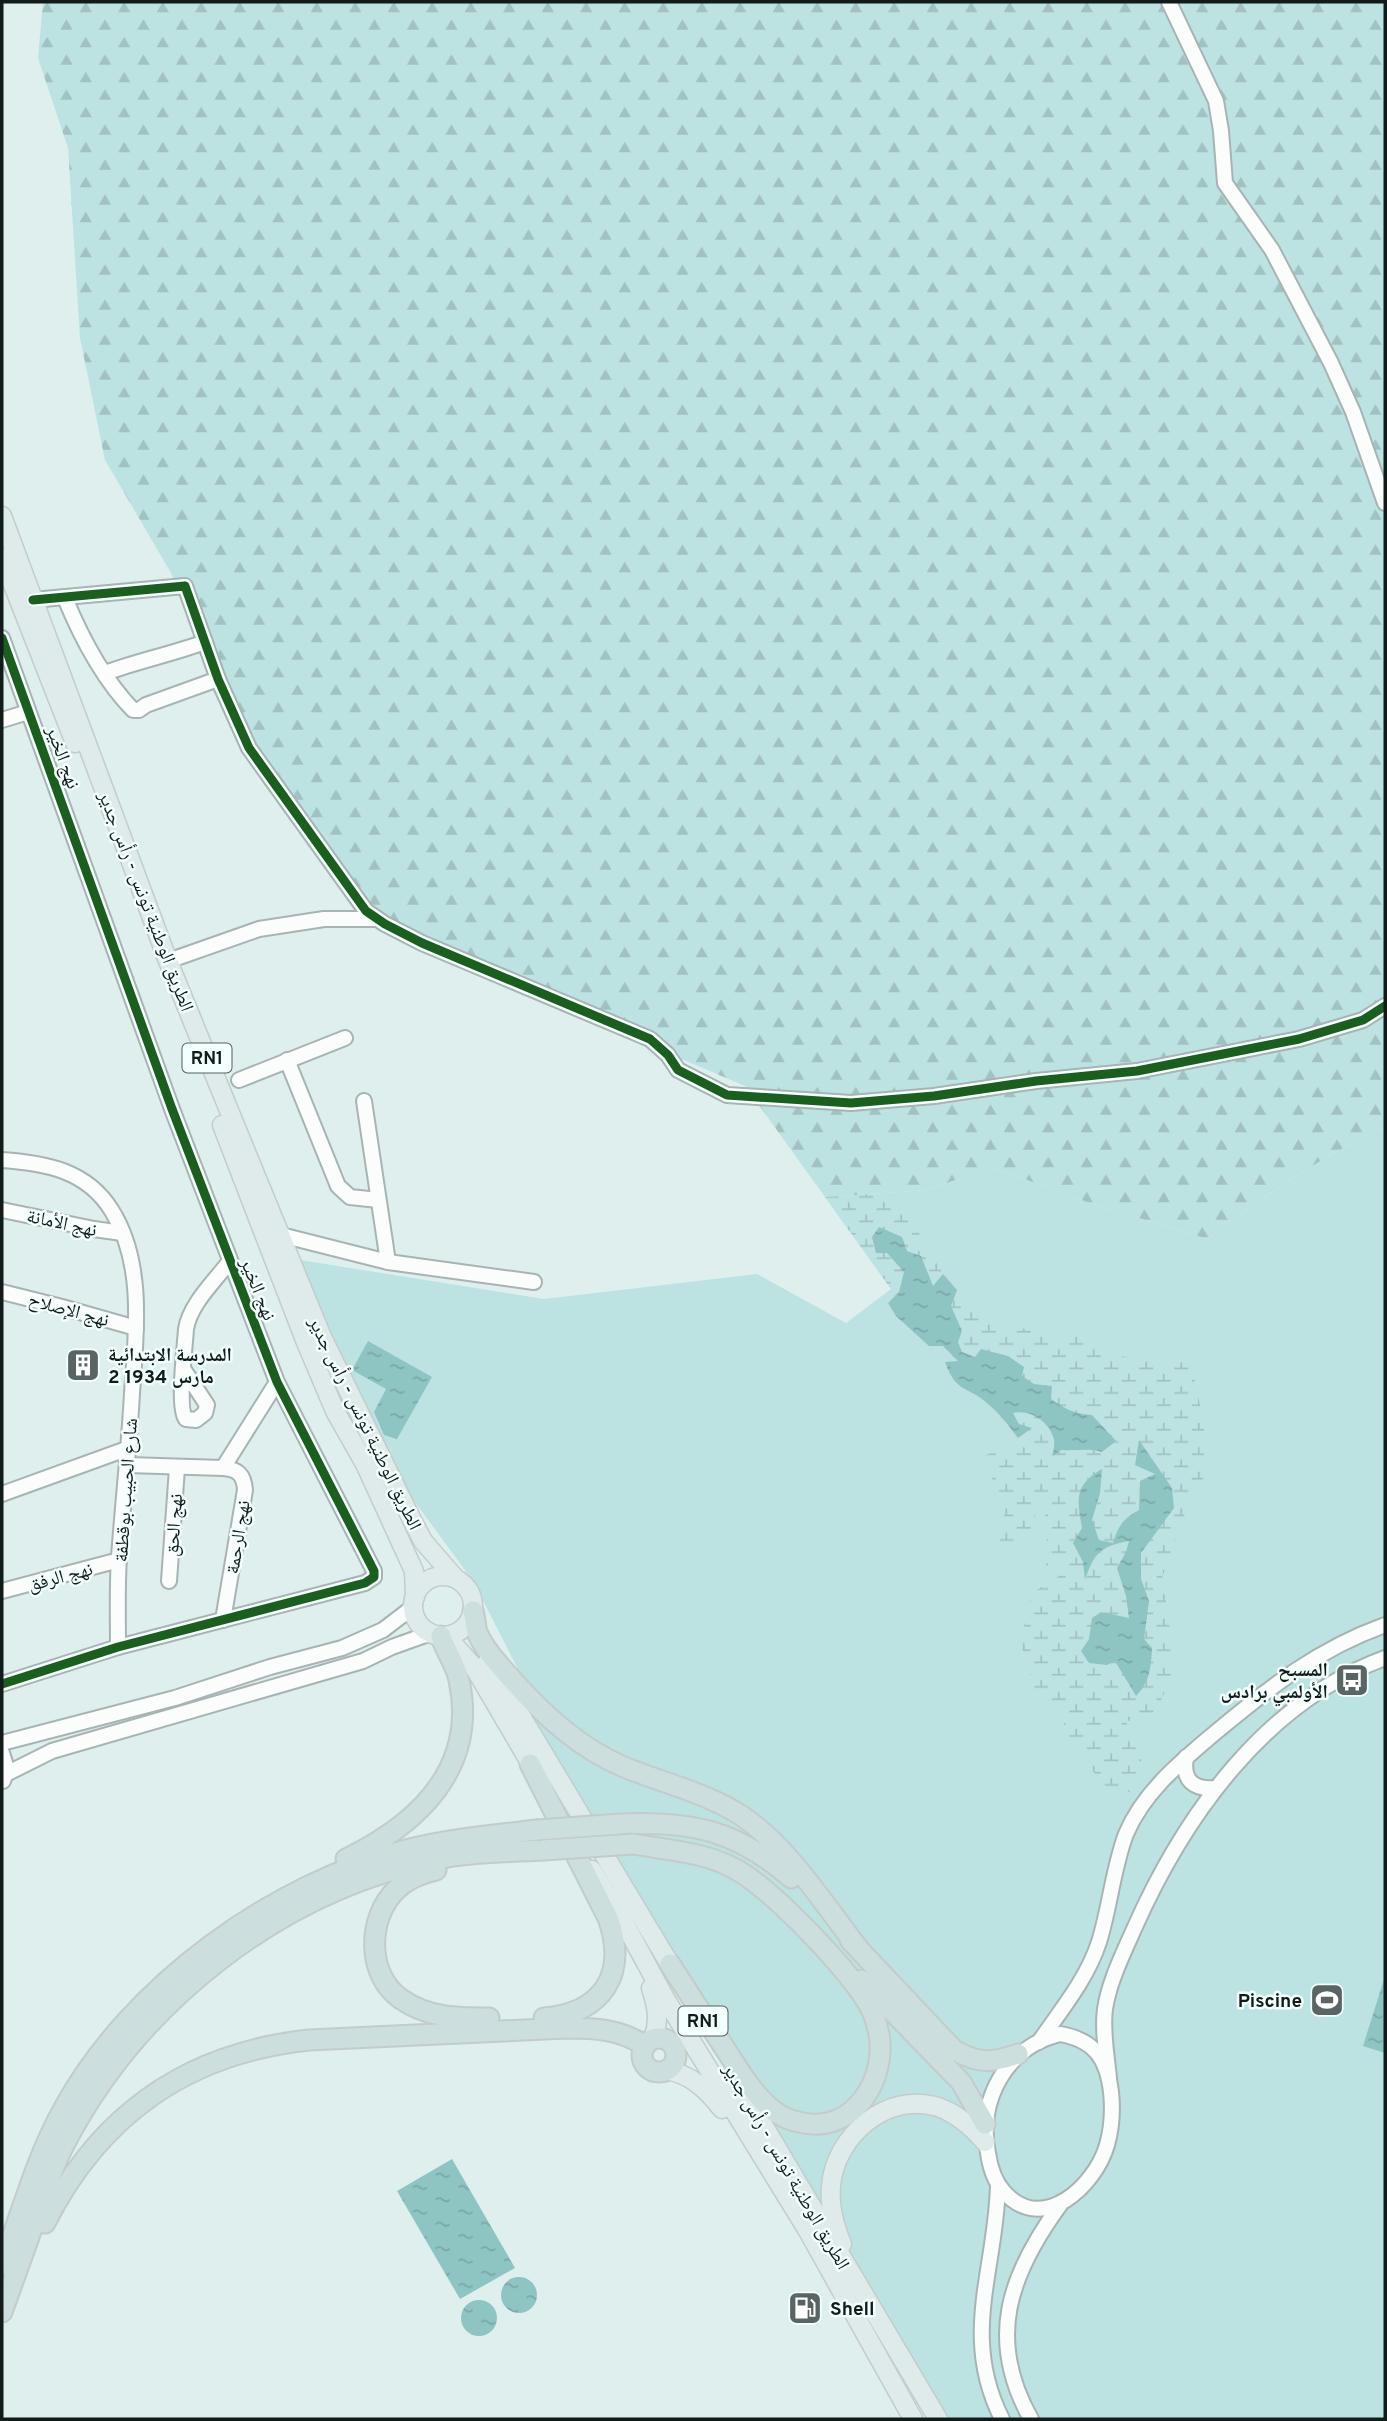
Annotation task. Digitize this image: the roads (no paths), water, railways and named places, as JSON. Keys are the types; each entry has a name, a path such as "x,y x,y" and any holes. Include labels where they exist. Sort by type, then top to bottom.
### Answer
{"highway":[{"path":"471,1616 477,1633 498,1663 557,1725 605,1758 712,1800 742,1816 765,1835 790,1862 858,1948"},
{"path":"2,2312 10,2266 43,2150 64,2107 93,2063 128,2021 182,1968 217,1940 311,1879 401,1827 428,1802 442,1783 452,1764 458,1743 462,1711 457,1671 439,1635"},
{"path":"506,1852 426,1872 408,1881 390,1897 380,1918 374,1942 382,1977 398,1997 424,2012 443,2017 533,2019 569,2015 583,2009 607,1986 616,1957 613,1932 598,1895 530,1764"},
{"path":"276,1903 345,1870 395,1853 455,1839 620,1824 681,1825 740,1842 767,1858 795,1881 954,2050 985,2062 999,2061 1018,2054"},
{"path":"10,2266 53,2167 86,2105 148,2025 197,1977 259,1933 362,1881 433,1860 474,1854 671,1842 711,1850 739,1861 763,1877 786,1898 961,2082 985,2133"},
{"path":"633,1844 705,1857 736,1869 767,1891 827,1952 864,1998 876,2021 880,2043 879,2068 869,2092 852,2110 833,2121 808,2124 785,2119 751,2088 670,1964"},
{"path":"10,2266 86,2155 110,2128 141,2103 179,2079 234,2055 278,2044 328,2038 595,2028 632,2036 649,2043 642,2056 646,2066 655,2072 666,2070"}],"main road":[{"name":"الطريق الوطنية تونس - رأس جدير","path":"2,516 168,961 322,1337 423,1541 455,1578"},
{"name":"الطريق الوطنية تونس - رأس جدير","path":"2,557 305,1340 335,1411 365,1464 414,1570 414,1602"},
{"path":"414,1602 422,1585 434,1577 455,1578"},
{"name":"RN1","path":"455,1578 470,1591 471,1616"},
{"name":"RN1","path":"414,1602 417,1620 439,1635"},
{"name":"الطريق الوطنية تونس - رأس جدير","path":"471,1616 473,1636 938,2419"},
{"path":"439,1635 460,1631 471,1616"},
{"name":"الطريق الوطنية تونس - رأس جدير","path":"439,1635 474,1667 714,2080 777,2179 912,2419"},
{"path":"646,1964 658,2010 658,2024 649,2043"},
{"path":"666,2070 680,2072 704,2087 757,2161 777,2179"},
{"path":"879,2320 841,2243 832,2209 831,2185 844,2147 857,2130 873,2116 899,2105 912,2104 944,2109 985,2133"}],"street":[{"path":"1169,2 1216,101 1225,183 1272,250 1331,363 1353,412 1385,503"},
{"path":"33,600 185,586 218,680 249,748 361,905 376,919 422,943 650,1039 668,1055 678,1070 727,1095 851,1103 934,1096 1137,1071 1299,1039 1363,1020 1385,1006"},
{"path":"65,598 74,622 106,673 119,693 136,711 218,680"},
{"name":"نهج الخير","path":"2,638 229,1262 277,1382 374,1571 374,1577 365,1583 118,1647 2,1684"},
{"path":"106,673 205,642"},
{"path":"2,720 28,712"},
{"path":"168,961 259,929 324,919 376,919"},
{"path":"239,1080 345,1038"},
{"path":"287,1060 338,1186 353,1198 378,1200"},
{"path":"364,1101 388,1262"},
{"name":"شارع الحبيب بوقطفة","path":"2,1160 53,1166 74,1176 105,1202 122,1233 132,1274 136,1328 119,1560 118,1647"},
{"name":"نهج الأمانة","path":"2,1210 122,1233"},
{"path":"281,1235 388,1262 534,1282"},
{"path":"184,1370 188,1318 229,1262"},
{"name":"نهج الإصلاح","path":"2,1292 136,1328"},
{"path":"128,1465 223,1468 277,1382"},
{"path":"2,1494 129,1448"},
{"name":"نهج الحق","path":"169,1581 177,1468"},
{"name":"نهج الرحمة","path":"223,1468 233,1469 240,1474 245,1490 223,1620"},
{"name":"نهج الرفق","path":"2,1591 119,1560"},
{"path":"2,1743 175,1698 270,1667 342,1648 383,1630 414,1602"},
{"path":"1039,2042 1077,1988 1094,1955 1127,1833 1153,1791 1186,1757 1279,1680 1338,1644 1385,1625"},
{"path":"4,1779 52,1751 363,1661 392,1647 439,1635"},
{"path":"998,2185 1012,2200 1034,2209 1046,2209 1074,2194 1091,2175 1106,2148 1112,2108 1104,2012 1115,1977 1148,1898 1173,1853 1216,1788 1256,1743 1300,1703 1335,1681 1385,1658"},
{"path":"2,1753 6,1763 4,1779"},
{"path":"1186,1757 1185,1772 1188,1781 1197,1787 1216,1788"},
{"path":"1002,2419 986,2382 981,2335 984,2296 998,2213 998,2185 989,2161 985,2133 997,2082 1018,2054 1060,2034 1076,2037 1091,2045 1102,2059 1109,2078"},
{"path":"1031,2419 1012,2378 1007,2358 1009,2309 1021,2267 1037,2236 1062,2202"}],"water":[{"path":"879,1227 902,1237 907,1251 921,1256 933,1286 943,1274 957,1290 951,1306 962,1331 958,1342 962,1352 975,1357 981,1349 1008,1356 1024,1367 1022,1376 1034,1384 1052,1386 1051,1399 1070,1410 1092,1415 1116,1441 1102,1452 1061,1450 1053,1456 1052,1433 1038,1418 1026,1413 1013,1413 1019,1424 1032,1428 1018,1438 981,1398 959,1385 945,1362 958,1361 943,1346 929,1346 896,1316 888,1303 899,1292 904,1272 887,1253 876,1253 872,1237"},
{"path":"368,1341 432,1377 397,1439 384,1435 374,1412 386,1389 352,1370"},
{"path":"1139,1440 1172,1488 1174,1508 1141,1553 1141,1579 1149,1601 1144,1639 1152,1648 1147,1680 1136,1696 1115,1661 1107,1665 1089,1663 1081,1651 1089,1639 1092,1618 1101,1612 1129,1618 1126,1596 1117,1568 1129,1541 1112,1545 1100,1552 1085,1580 1083,1562 1073,1543 1082,1528 1079,1501 1082,1487 1102,1469 1100,1493 1092,1520 1099,1540 1113,1543 1122,1524 1139,1510 1140,1481 1155,1474 1135,1465"},
{"path":"1385,1976 1385,2053 1363,2046"},
{"path":"452,2159 515,2268 460,2299 397,2191"},
{"path":"519,2277 532,2282 537,2295 532,2308 519,2313 506,2308 501,2295 506,2282"},
{"path":"479,2300 491,2306 497,2318 491,2330 479,2336 467,2330 461,2318 467,2306"}],"place":[{"name":"المدرسة الابتدائية 2 مارس 1934","path":"83,1365"},
{"name":"المسبح الأولمبي برادس","path":"1352,1680"},
{"name":"Piscine","path":"1327,2000"},
{"name":"Shell","path":"805,2308"}]}
